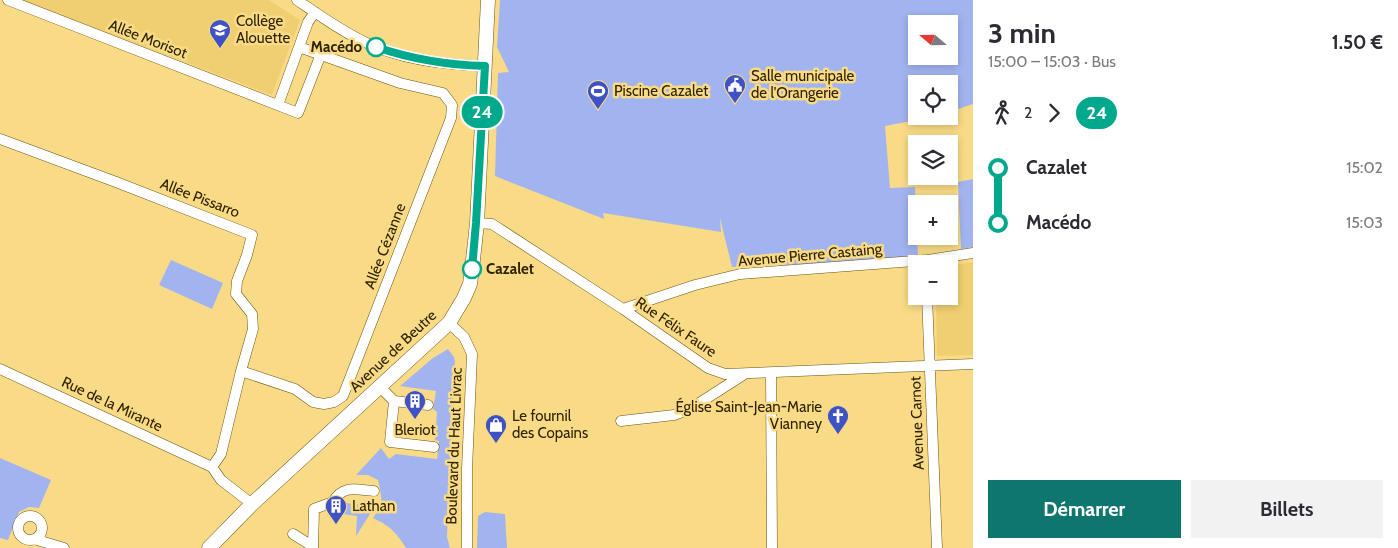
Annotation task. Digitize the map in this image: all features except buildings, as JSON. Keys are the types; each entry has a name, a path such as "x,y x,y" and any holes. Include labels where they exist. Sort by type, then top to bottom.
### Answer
{"street":[{"name":"Allée Morisot","path":"8,0 298,113 321,54"},
{"path":"297,0 369,44 407,57 458,65 485,66"},
{"name":"Avenue de Beutre","path":"209,548 252,504 449,323 464,298 470,284 476,223 488,0"},
{"path":"278,105 308,22 315,12"},
{"path":"299,47 321,54"},
{"name":"Allée Cézanne","path":"241,371 295,389 313,402 324,404 334,402 343,396 451,118 452,105 442,92 400,83 321,54"},
{"name":"Allée Pissarro","path":"0,139 252,235 237,281 236,294 252,314 253,329 241,371"},
{"name":"Rue Félix Faure","path":"476,223 492,224 623,308 708,368 725,374 770,374 973,364"},
{"name":"Avenue Pierre Castaing","path":"958,256 973,253"},
{"name":"Avenue Pierre Castaing","path":"623,308 695,285 740,274 908,263"},
{"name":"Avenue Carnot","path":"927,305 937,548"},
{"name":"Boulevard du Haut Livrac","path":"449,323 464,337 472,354 466,548"},
{"name":"Rue de la Mirante","path":"0,369 212,467 221,480 252,504"},
{"path":"212,467 221,454 241,371"},
{"path":"621,421 674,415 690,409 744,374"},
{"path":"770,374 772,548"},
{"path":"380,387 394,401 428,405"},
{"path":"394,401 390,442 434,447"},
{"path":"313,547 314,509 334,502 338,494 349,489 374,491"},
{"path":"293,534 313,547"},
{"path":"34,539 64,548"}],"shaded area":[{"name":"Collège Alouette","path":"22,0 269,0 300,20 272,95"},
{"path":"500,0 973,0 973,104 958,109 958,75 908,75 908,122 885,126 890,188 915,187 915,195 908,195 908,245 918,245 918,255 908,255 908,257 831,263 732,267 720,218 721,232 603,213 604,219 495,176 498,73 509,72 497,47"},
{"path":"973,179 973,247 961,249 958,182"},
{"path":"171,260 223,283 212,309 159,285"},
{"path":"973,262 973,355 937,356 936,305 958,305 958,264"},
{"path":"448,349 455,362 447,537 450,548 406,548 392,530 373,518 381,500 378,480 368,475 356,475 381,448 389,459 396,454 437,459 439,441 435,440 437,412 433,409 436,391 400,386 433,358"},
{"path":"0,458 51,480 39,508 29,507 19,512 8,540 0,538"},
{"path":"345,503 375,506 356,536 357,516 343,514"},
{"path":"485,512 505,514 507,548 477,548 478,516"}],"bus line":[{"name":"24","path":"376,47 407,57 458,65 485,66 472,269"}],"place":[{"name":"Macédo","path":"376,47"},
{"name":"Collège Alouette","path":"220,49"},
{"name":"Salle municipale de l'Orangerie","path":"735,104"},
{"name":"Piscine Cazalet","path":"598,110"},
{"name":"Cazalet","path":"472,269"},
{"name":"Bleriot","path":"415,420"},
{"name":"Église Saint-Jean-Marie Vianney","path":"838,435"},
{"name":"Le fournil des Copains","path":"496,444"},
{"name":"Lathan","path":"336,525"}]}
